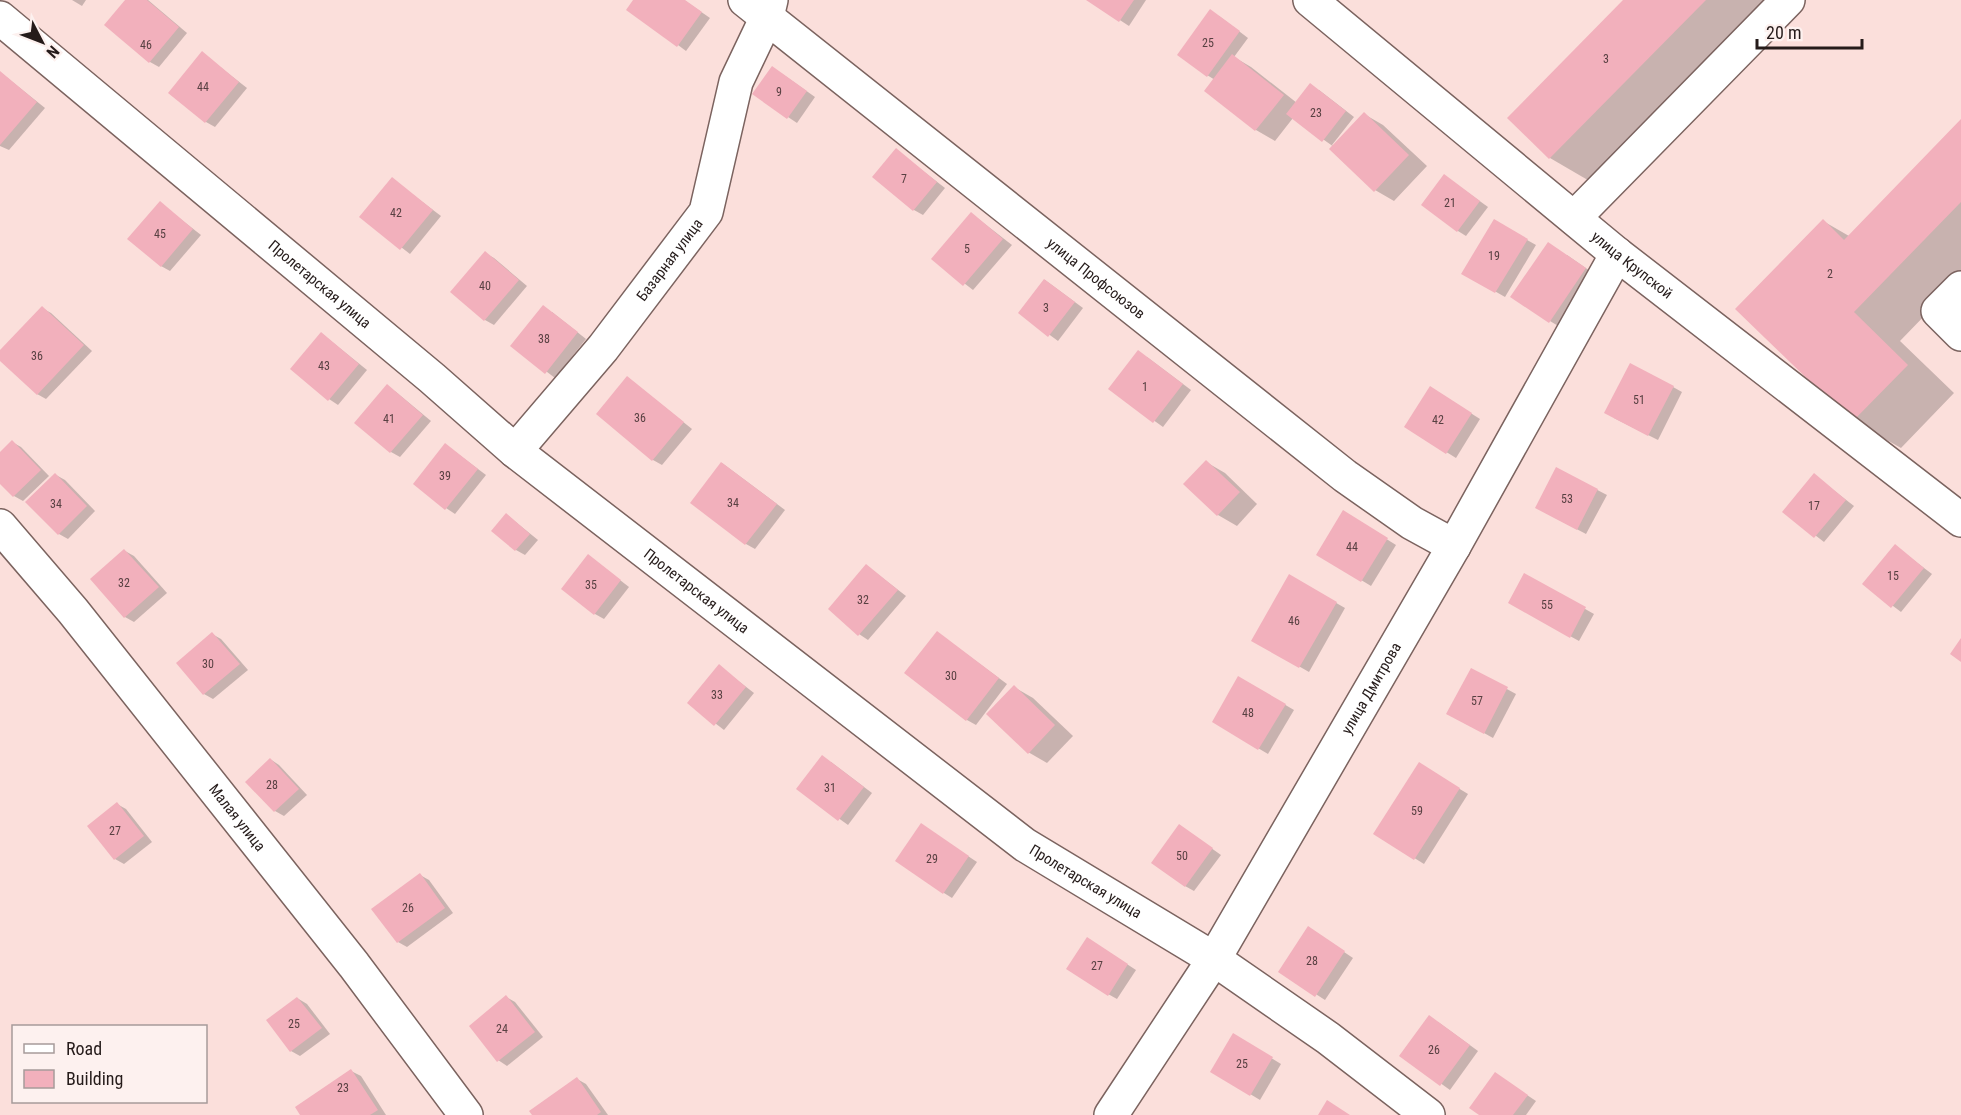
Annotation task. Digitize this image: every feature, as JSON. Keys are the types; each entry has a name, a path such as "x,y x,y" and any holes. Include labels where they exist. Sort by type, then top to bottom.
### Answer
{"street":[{"name":"улица Крупской","path":"1310,0 1617,254 1955,505"},
{"path":"1574,218 1788,0"},
{"name":"Базарная улица","path":"515,452 603,348 706,212 736,82 761,6"},
{"name":"улица Профсоюзов","path":"761,6 1345,476 1412,523 1454,546"},
{"name":"Пролетарская улица","path":"0,18 432,378 515,452 1025,845 1214,959 1328,1038 1428,1115"},
{"name":"улица Дмитрова","path":"1111,1115 1214,959 1454,546 1617,254"},
{"path":"1961,288 1938,311 1961,334"},
{"name":"Малая улица","path":"0,526 73,611 340,946 466,1115"}],"building":[{"path":"125,0 147,0 179,27 149,63 104,25"},
{"path":"633,0 685,0 702,12 677,47 626,10"},
{"path":"1086,0 1134,0 1119,22"},
{"path":"1623,0 1706,0 1549,159 1507,118"},
{"path":"1210,9 1240,31 1207,77 1177,55"},
{"path":"202,51 239,82 205,123 168,93"},
{"path":"1232,54 1284,95 1255,131 1204,91"},
{"path":"772,66 807,91 787,119 752,94"},
{"path":"0,71 37,102 0,145"},
{"path":"1310,83 1346,111 1322,142 1286,114"},
{"path":"1364,112 1409,155 1374,192 1329,149"},
{"path":"1961,119 1961,202 1854,312 1908,365 1852,422 1735,309 1823,219 1844,240"},
{"path":"896,148 937,182 913,211 872,177"},
{"path":"1444,174 1480,201 1457,232 1421,205"},
{"path":"392,177 433,210 400,250 359,217"},
{"path":"160,201 193,229 161,267 127,239"},
{"path":"971,212 1003,239 963,286 931,259"},
{"path":"1494,219 1528,239 1495,293 1461,274"},
{"path":"1548,242 1586,268 1549,323 1510,297"},
{"path":"485,251 519,280 484,321 450,292"},
{"path":"1044,279 1075,302 1048,337 1018,313"},
{"path":"543,305 578,332 545,374 510,346"},
{"path":"42,306 84,345 37,395 0,361 0,350"},
{"path":"321,332 359,364 328,401 290,369"},
{"path":"1138,350 1183,384 1153,423 1108,389"},
{"path":"1630,363 1674,386 1648,436 1604,413"},
{"path":"627,376 684,422 652,461 596,414"},
{"path":"387,384 423,415 390,453 354,423"},
{"path":"1430,386 1472,413 1446,454 1404,427"},
{"path":"12,440 41,470 13,497 0,484 0,452"},
{"path":"445,443 478,469 445,510 413,484"},
{"path":"1206,460 1240,492 1217,516 1183,484"},
{"path":"721,462 777,504 745,545 690,503"},
{"path":"1556,467 1598,489 1577,530 1535,508"},
{"path":"55,473 87,506 58,535 25,502"},
{"path":"1814,473 1846,500 1814,538 1782,512"},
{"path":"1343,510 1388,538 1361,582 1316,555"},
{"path":"506,513 530,534 515,551 491,531"},
{"path":"1895,544 1924,568 1891,608 1862,584"},
{"path":"124,549 159,587 124,618 90,579"},
{"path":"588,554 621,580 594,615 561,589"},
{"path":"866,564 898,590 858,636 828,609"},
{"path":"1524,573 1586,607 1570,638 1508,603"},
{"path":"1289,574 1337,602 1299,668 1251,641"},
{"path":"937,631 999,678 966,721 904,673"},
{"path":"212,632 240,664 203,695 176,663"},
{"path":"1961,638 1961,662 1950,654"},
{"path":"719,664 746,687 714,726 687,703"},
{"path":"1471,668 1508,687 1484,734 1446,714"},
{"path":"1238,676 1286,704 1258,750 1212,722"},
{"path":"1014,685 1055,725 1028,754 986,714"},
{"path":"822,755 864,787 838,821 796,789"},
{"path":"270,758 299,789 274,812 245,782"},
{"path":"1419,762 1460,788 1414,860 1373,834"},
{"path":"117,802 144,836 114,860 87,826"},
{"path":"921,823 969,856 943,894 895,861"},
{"path":"1179,824 1213,848 1185,887 1151,863"},
{"path":"420,873 445,908 397,943 371,909"},
{"path":"1308,926 1345,951 1315,997 1278,972"},
{"path":"1087,937 1128,964 1108,996 1066,969"},
{"path":"506,995 535,1032 497,1062 469,1026"},
{"path":"297,997 322,1028 290,1052 266,1020"},
{"path":"1429,1015 1470,1045 1440,1086 1399,1056"},
{"path":"1233,1033 1273,1057 1250,1096 1210,1072"},
{"path":"351,1069 378,1110 370,1115 300,1115 295,1107"},
{"path":"1495,1072 1528,1095 1513,1115 1479,1115 1469,1108"},
{"path":"577,1077 601,1112 597,1115 532,1115 529,1111"},
{"path":"1327,1100 1350,1115 1318,1115"}]}
